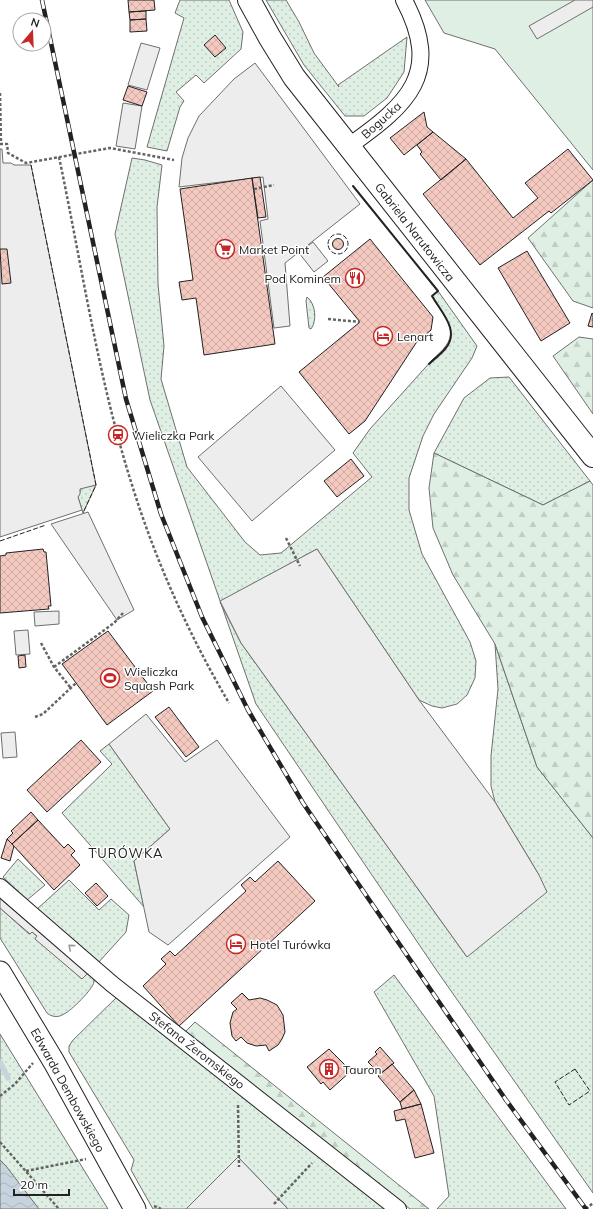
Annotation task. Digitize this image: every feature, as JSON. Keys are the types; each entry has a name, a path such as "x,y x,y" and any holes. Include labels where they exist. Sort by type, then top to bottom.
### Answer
{"main road":[{"name":"Gabriela Narutowicza","path":"249,0 294,77 593,456"}],"street":[{"name":"Bogucka","path":"349,146 394,111 416,81 421,65 422,49 416,25 404,0"},
{"name":"Stefana Żeromskiego","path":"0,887 100,972 112,984 398,1209"},
{"name":"Edwarda Dembowskiego","path":"0,972 54,1062 135,1209"}],"path":[{"path":"0,93 1,144 7,144 8,153 26,163 110,148 174,160"},
{"path":"59,157 102,368 131,484 169,586 210,671 229,703"},
{"path":"254,189 274,185"},
{"path":"328,319 360,322"},
{"path":"286,538 300,566"},
{"path":"54,667 114,623 123,613"},
{"path":"41,643 54,667 70,688"},
{"path":"35,717 43,714 76,683"},
{"path":"0,1096 15,1084 36,1060"},
{"path":"237,1081 239,1167"},
{"path":"0,1142 59,1209"},
{"path":"274,1204 324,1150"},
{"path":"26,1171 89,1159"},
{"path":"586,1209 593,1202"}],"green space":[{"path":"180,0 229,0 243,32 241,49 204,83 196,75 176,92 184,101 180,107 167,151 147,147 184,18 175,13"},
{"path":"266,0 286,0 299,22 314,53 339,87 338,85 407,37 404,72 387,98 364,116 345,116 304,65"},
{"path":"425,0 593,0 593,170 495,49 444,33"},
{"path":"132,158 162,165 157,207 158,284 164,346 161,379 187,467 245,542 260,555 281,553 372,477 353,453 370,429 433,359 443,350 451,335 448,321 432,296 438,291 477,346 472,358 434,414 423,436 409,478 409,510 422,554 470,642 476,661 475,678 467,695 457,704 442,708 432,706 419,700 317,549 220,602 150,400 115,234"},
{"path":"593,180 593,308 573,301 528,238"},
{"path":"307,297 314,308 315,313 313,326 311,329 309,328 306,301"},
{"path":"579,337 593,339 593,414 553,356"},
{"path":"509,377 590,481 543,505 434,453 464,398 490,378"},
{"path":"434,453 543,505 590,481 593,485 593,838 537,767 495,644 453,575 433,528 429,488"},
{"path":"96,485 83,513 78,497 80,488"},
{"path":"221,605 241,643 467,957 539,875 495,802 491,786 491,756 498,689 495,644 537,767 593,838 593,1193 437,971 256,704"},
{"path":"109,744 170,829 134,861 144,907 62,813 112,764 100,751"},
{"path":"18,859 45,885 27,900 3,877"},
{"path":"69,880 99,910 111,899 129,915 126,932 98,963 36,910"},
{"path":"0,908 29,934 32,932 38,937 36,939 82,979 90,971 94,979 93,985 72,1009 62,1015 57,1016 47,1013 0,938"},
{"path":"394,975 566,1209 437,1209 449,1196 434,1096 374,992"},
{"path":"119,995 390,1209 288,1209 238,1157 186,1209 153,1209 131,1170 134,1160 69,1052 69,1046 73,1040"},
{"path":"195,1022 429,1209 410,1209 185,1032"},
{"path":"0,1034 108,1209 0,1209"}],"shaded area":[{"path":"575,0 593,0 593,7 537,39 529,26"},
{"path":"141,43 160,48 147,90 128,85"},
{"path":"255,63 360,204 285,263 290,326 274,328 260,221 268,219 263,177 179,187 182,158 188,138 199,116 234,79"},
{"path":"123,103 142,106 135,149 116,146"},
{"path":"0,149 2,149 3,163 11,163 14,165 31,165 96,485 80,489 80,494 78,497 82,510 0,537"},
{"path":"313,242 328,261 314,272 299,253"},
{"path":"281,386 335,450 252,521 198,457"},
{"path":"88,512 134,610 117,620 51,524"},
{"path":"317,549 419,700 495,802 539,875 547,892 467,957 241,643 220,601"},
{"path":"59,611 59,624 35,626 34,612"},
{"path":"28,630 30,654 16,655 14,631"},
{"path":"146,714 185,762 217,740 290,837 168,945 149,932 134,861 170,829 109,744"},
{"path":"15,732 17,757 3,758 1,733"},
{"path":"0,893 90,971 82,979 35,939 37,936 32,932 30,934 0,908"},
{"path":"238,1157 288,1209 186,1209"}],"water":[{"path":"0,1160 6,1166 39,1209 0,1209"}],"building":[{"path":"128,0 154,0 155,10 129,12"},
{"path":"146,11 146,19 130,20 129,12"},
{"path":"146,19 147,31 130,32 130,20"},
{"path":"215,35 226,48 215,57 204,45"},
{"path":"128,86 147,92 142,106 123,100"},
{"path":"424,112 427,127 433,132 404,155 390,138"},
{"path":"433,132 466,159 441,180 420,154 422,152 417,145"},
{"path":"568,149 593,180 551,213 549,211 480,265 423,194 466,159 513,218 538,198 525,183"},
{"path":"260,177 266,217 258,218 252,178"},
{"name":"Market Point","path":"252,178 275,344 204,355 196,298 182,300 179,282 193,280 180,189"},
{"path":"338,238 342,240 344,244 342,248 338,250 334,248 332,244 334,240"},
{"name":"Lenart","path":"370,239 433,317 431,330 416,343 365,421 349,434 299,372 360,322 323,277"},
{"path":"0,249 7,249 11,283 2,284"},
{"path":"527,251 570,323 541,341 498,268"},
{"path":"592,313 593,314 593,327 588,326"},
{"path":"351,459 364,476 337,497 324,481"},
{"path":"43,549 44,552 46,552 51,606 48,606 49,609 0,613 0,556 6,555 6,553"},
{"path":"108,631 153,691 107,725 62,664"},
{"path":"25,655 26,667 19,668 18,656"},
{"path":"169,707 199,747 186,757 155,717"},
{"path":"81,740 101,762 47,812 27,790"},
{"path":"31,812 38,820 12,844 7,839 13,833 11,831"},
{"path":"38,820 64,848 68,844 75,851 71,855 80,865 54,890 12,844"},
{"path":"7,839 14,846 10,861 1,858"},
{"path":"278,861 315,901 179,1026 143,986 166,964 161,959 170,951 175,956 246,891 241,885 250,877 255,882"},
{"path":"96,883 108,896 97,906 85,893"},
{"path":"242,993 249,1000 260,998 277,1005 283,1015 285,1032 278,1045 269,1051 266,1045 256,1046 247,1043 241,1037 236,1041 232,1036 230,1023 233,1012 237,1009 231,1003"},
{"path":"380,1047 394,1063 380,1074 368,1062 377,1054 375,1052"},
{"name":"Tauron","path":"329,1049 351,1071 330,1090 323,1082 321,1084 307,1067"},
{"path":"392,1064 414,1090 400,1102 378,1076"},
{"path":"414,1090 421,1104 402,1109 400,1102"},
{"path":"421,1104 434,1153 415,1158 405,1119 396,1121 394,1111"}],"waterway":[{"path":"0,1062 8,1078"}],"railway":[{"path":"42,0 126,399 161,514 202,617 248,710 303,803 506,1100 586,1209"}],"fence":[{"path":"31,165 96,485 83,513"},
{"path":"338,234 345,237 348,244 345,251 338,254 331,251 328,244 331,237 338,234"},
{"path":"0,541 46,525"},
{"path":"575,1069 590,1091 569,1105 555,1082 575,1069"}],"wall":[{"path":"353,186 438,291 432,296 448,322 451,335 445,349 429,364"}],"place":[{"name":"Market Point","path":"225,249"},
{"name":"Pod Kominem","path":"355,278"},
{"name":"Lenart","path":"383,336"},
{"name":"Wieliczka Park","path":"118,435"},
{"name":"Wieliczka Squash Park","path":"110,678"},
{"name":"Hotel Turówka","path":"236,944"},
{"name":"Tauron","path":"329,1069"}],"district":[{"name":"TURÓWKA","path":"126,853"}]}
